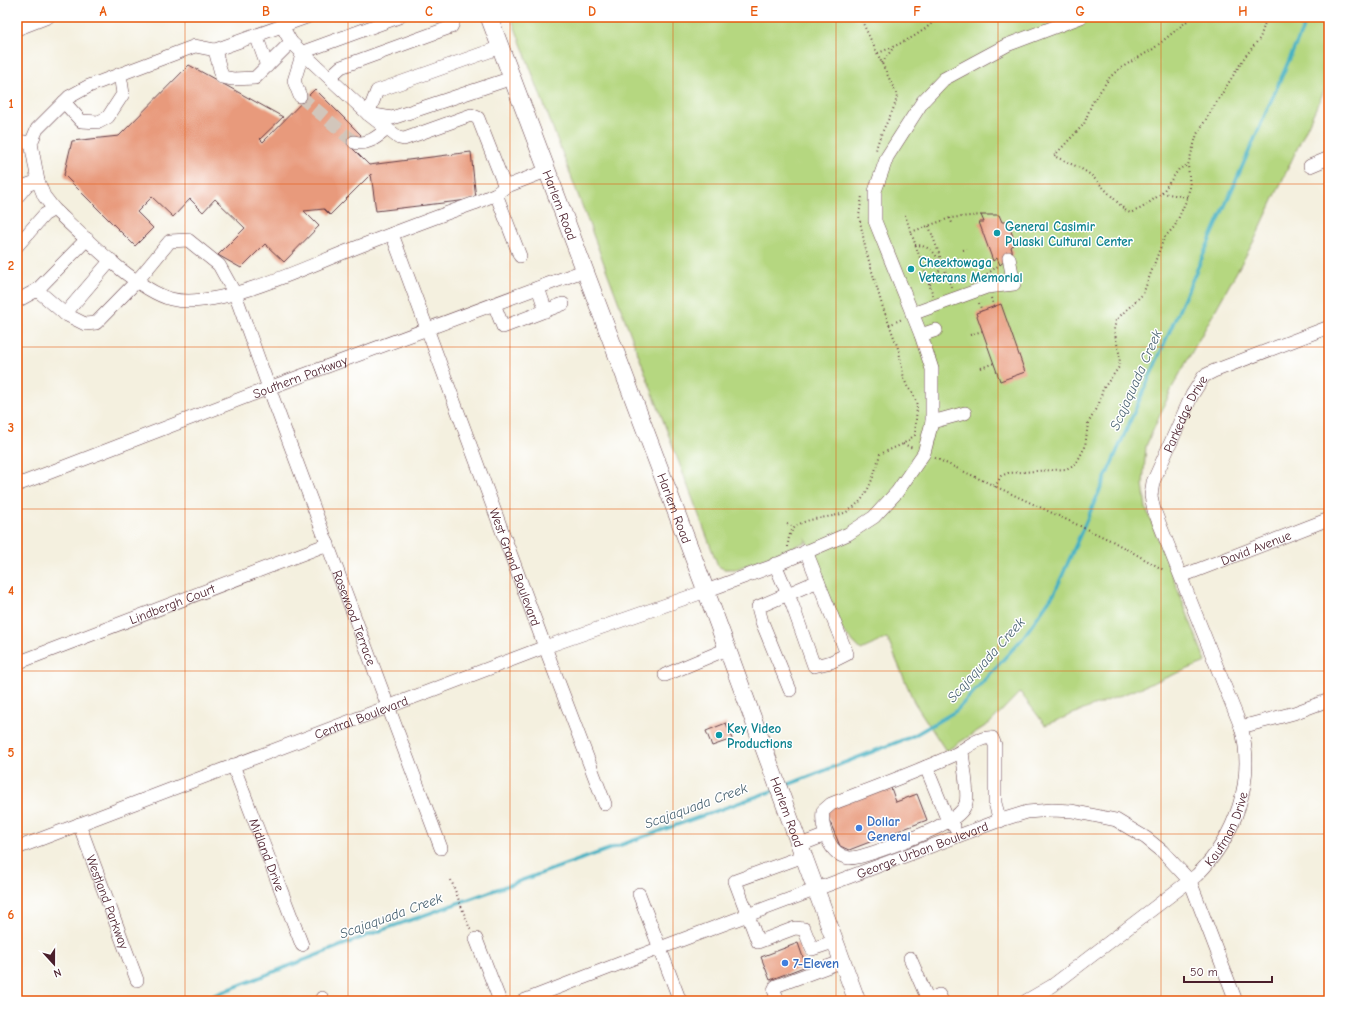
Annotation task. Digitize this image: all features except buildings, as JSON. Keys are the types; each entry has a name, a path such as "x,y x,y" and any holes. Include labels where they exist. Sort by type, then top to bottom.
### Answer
{"main road":[{"name":"Harlem Road","path":"489,17 583,271 706,591 844,961 857,1001"}],"street":[{"path":"17,29 48,17"},
{"path":"307,17 215,50 195,46 89,86 69,97 37,129 31,143 38,181 44,196 54,209 137,281 156,294 172,300 190,301 236,294 392,234 546,171"},
{"path":"303,52 399,17"},
{"path":"330,77 341,67 451,27 453,23 451,17"},
{"path":"924,453 932,422 932,369 921,335 875,221 875,191 887,157 927,104 942,76 1005,42 1079,22"},
{"path":"282,26 291,42 368,114 399,138 404,140 472,115 478,118 520,256"},
{"path":"256,35 267,66"},
{"path":"215,50 222,77 233,79 255,78 291,42"},
{"path":"368,114 377,91 500,47"},
{"path":"300,96 294,81 303,52"},
{"path":"64,102 81,121 99,122 108,117 123,94 120,74"},
{"path":"368,114 392,118 512,78"},
{"path":"354,142 360,144 371,141 387,129"},
{"path":"17,141 31,143"},
{"path":"1310,166 1329,158"},
{"path":"17,197 27,185 38,181"},
{"path":"17,246 44,215 54,209"},
{"path":"875,221 888,216"},
{"name":"West Grand Boulevard","path":"392,234 545,647 605,804"},
{"path":"17,301 37,290 87,239"},
{"name":"Rosewood Terrace","path":"37,290 65,314 85,324 96,323 137,281 170,241 188,240 219,265 236,294 269,388 441,848"},
{"path":"912,314 987,287 1014,284 1009,258"},
{"path":"65,314 111,260"},
{"name":"Southern Parkway","path":"17,485 269,388 583,271"},
{"path":"538,288 546,310"},
{"path":"494,304 503,327 563,304"},
{"name":"Parkedge Drive","path":"1182,576 1154,510 1151,496 1153,482 1192,395 1204,376 1214,371 1329,327"},
{"path":"921,335 936,330"},
{"path":"932,422 965,413"},
{"name":"Central Boulevard","path":"17,848 545,647 706,591 848,534 874,517 897,492 924,453"},
{"name":"David Avenue","path":"1182,576 1329,518"},
{"name":"Lindbergh Court","path":"17,663 328,544"},
{"path":"775,564 788,593 814,666 831,662 847,654 806,551"},
{"name":"Kaufman Drive","path":"1032,1000 1190,881 1213,858 1225,840 1234,821 1241,801 1245,780 1245,741 1242,727 1182,576"},
{"path":"790,690 762,622 758,607 818,581"},
{"path":"665,675 727,649"},
{"path":"1242,727 1294,713 1329,700"},
{"path":"962,751 966,803 962,812 930,830 871,852 849,858 836,851 828,840 822,823 823,811 831,804 926,768 962,751 985,737 992,738 996,745 995,803 1000,821"},
{"name":"Midland Drive","path":"233,765 302,945"},
{"path":"926,768 948,821 954,826 958,836"},
{"name":"George Urban Boulevard","path":"524,1001 543,997 660,948 958,836 1027,812 1052,810 1094,814 1116,820 1146,838 1162,850 1190,881 1236,1001"},
{"name":"Westland Parkway","path":"79,824 138,980"},
{"path":"826,835 802,850 735,881 758,942 794,928 804,929 812,949 836,941"},
{"path":"639,894 680,1001"},
{"path":"473,935 500,1001"},
{"path":"910,958 928,1001 939,995 942,1001"},
{"path":"778,1001 774,990 776,986 844,961"}],"path":[{"path":"860,17 897,95 896,102 878,137 875,156"},
{"path":"878,54 892,48 932,24 937,17"},
{"path":"1188,166 1179,169 1162,193 1142,208 1130,213 1125,210 1091,175 1080,168 1054,156 1084,124 1092,103 1110,77 1119,69 1153,49 1192,17"},
{"path":"1255,17 1265,23"},
{"path":"995,487 1001,476 1008,473 1066,469 1076,464 1085,447 1088,423 1098,407 1104,389 1119,367 1120,357 1114,330 1116,320 1143,294 1164,238 1175,226 1187,197 1190,187 1188,166 1198,134 1244,58 1260,38 1267,17"},
{"path":"882,63 892,48"},
{"path":"791,557 788,546 788,538 794,527 801,522 844,513 859,503 868,487 880,454 903,444 915,435 917,405 913,393 908,388 904,379 899,351 882,305 866,252 859,216 863,193"},
{"path":"1162,193 1187,197"},
{"path":"905,214 936,305"},
{"path":"911,232 950,218 981,215"},
{"path":"950,218 952,223"},
{"path":"929,226 955,299"},
{"path":"915,245 924,245 933,250 939,263 939,274 935,281 929,285"},
{"path":"963,250 967,249"},
{"path":"970,335 982,331"},
{"path":"981,368 994,363"},
{"path":"903,444 1112,540 1164,570 1182,576"},
{"path":"787,524 794,527"},
{"path":"451,880 473,935"}],"green space":[{"path":"511,17 1329,17 1329,80 1255,239 1173,386 1146,446 1143,484 1146,508 1206,662 1045,725 1020,692 990,723 946,751 914,702 887,638 861,650 842,630 805,537 806,542 736,569 724,569 718,566"}],"waterway":[{"name":"Scajaquada Creek","path":"782,787 913,736 956,711 1022,639 1055,592 1308,17"},
{"name":"Scajaquada Creek","path":"199,1001 371,934 775,790"}],"tunnel":[{"path":"300,96 354,142"}],"place":[{"name":"General Casimir Pulaski Cultural Center","path":"997,233"},
{"name":"Cheektowaga Veterans Memorial","path":"911,269"},
{"name":"Key Video Productions","path":"719,735"},
{"name":"Dollar General","path":"859,828"},
{"name":"7-Eleven","path":"785,963"}]}
